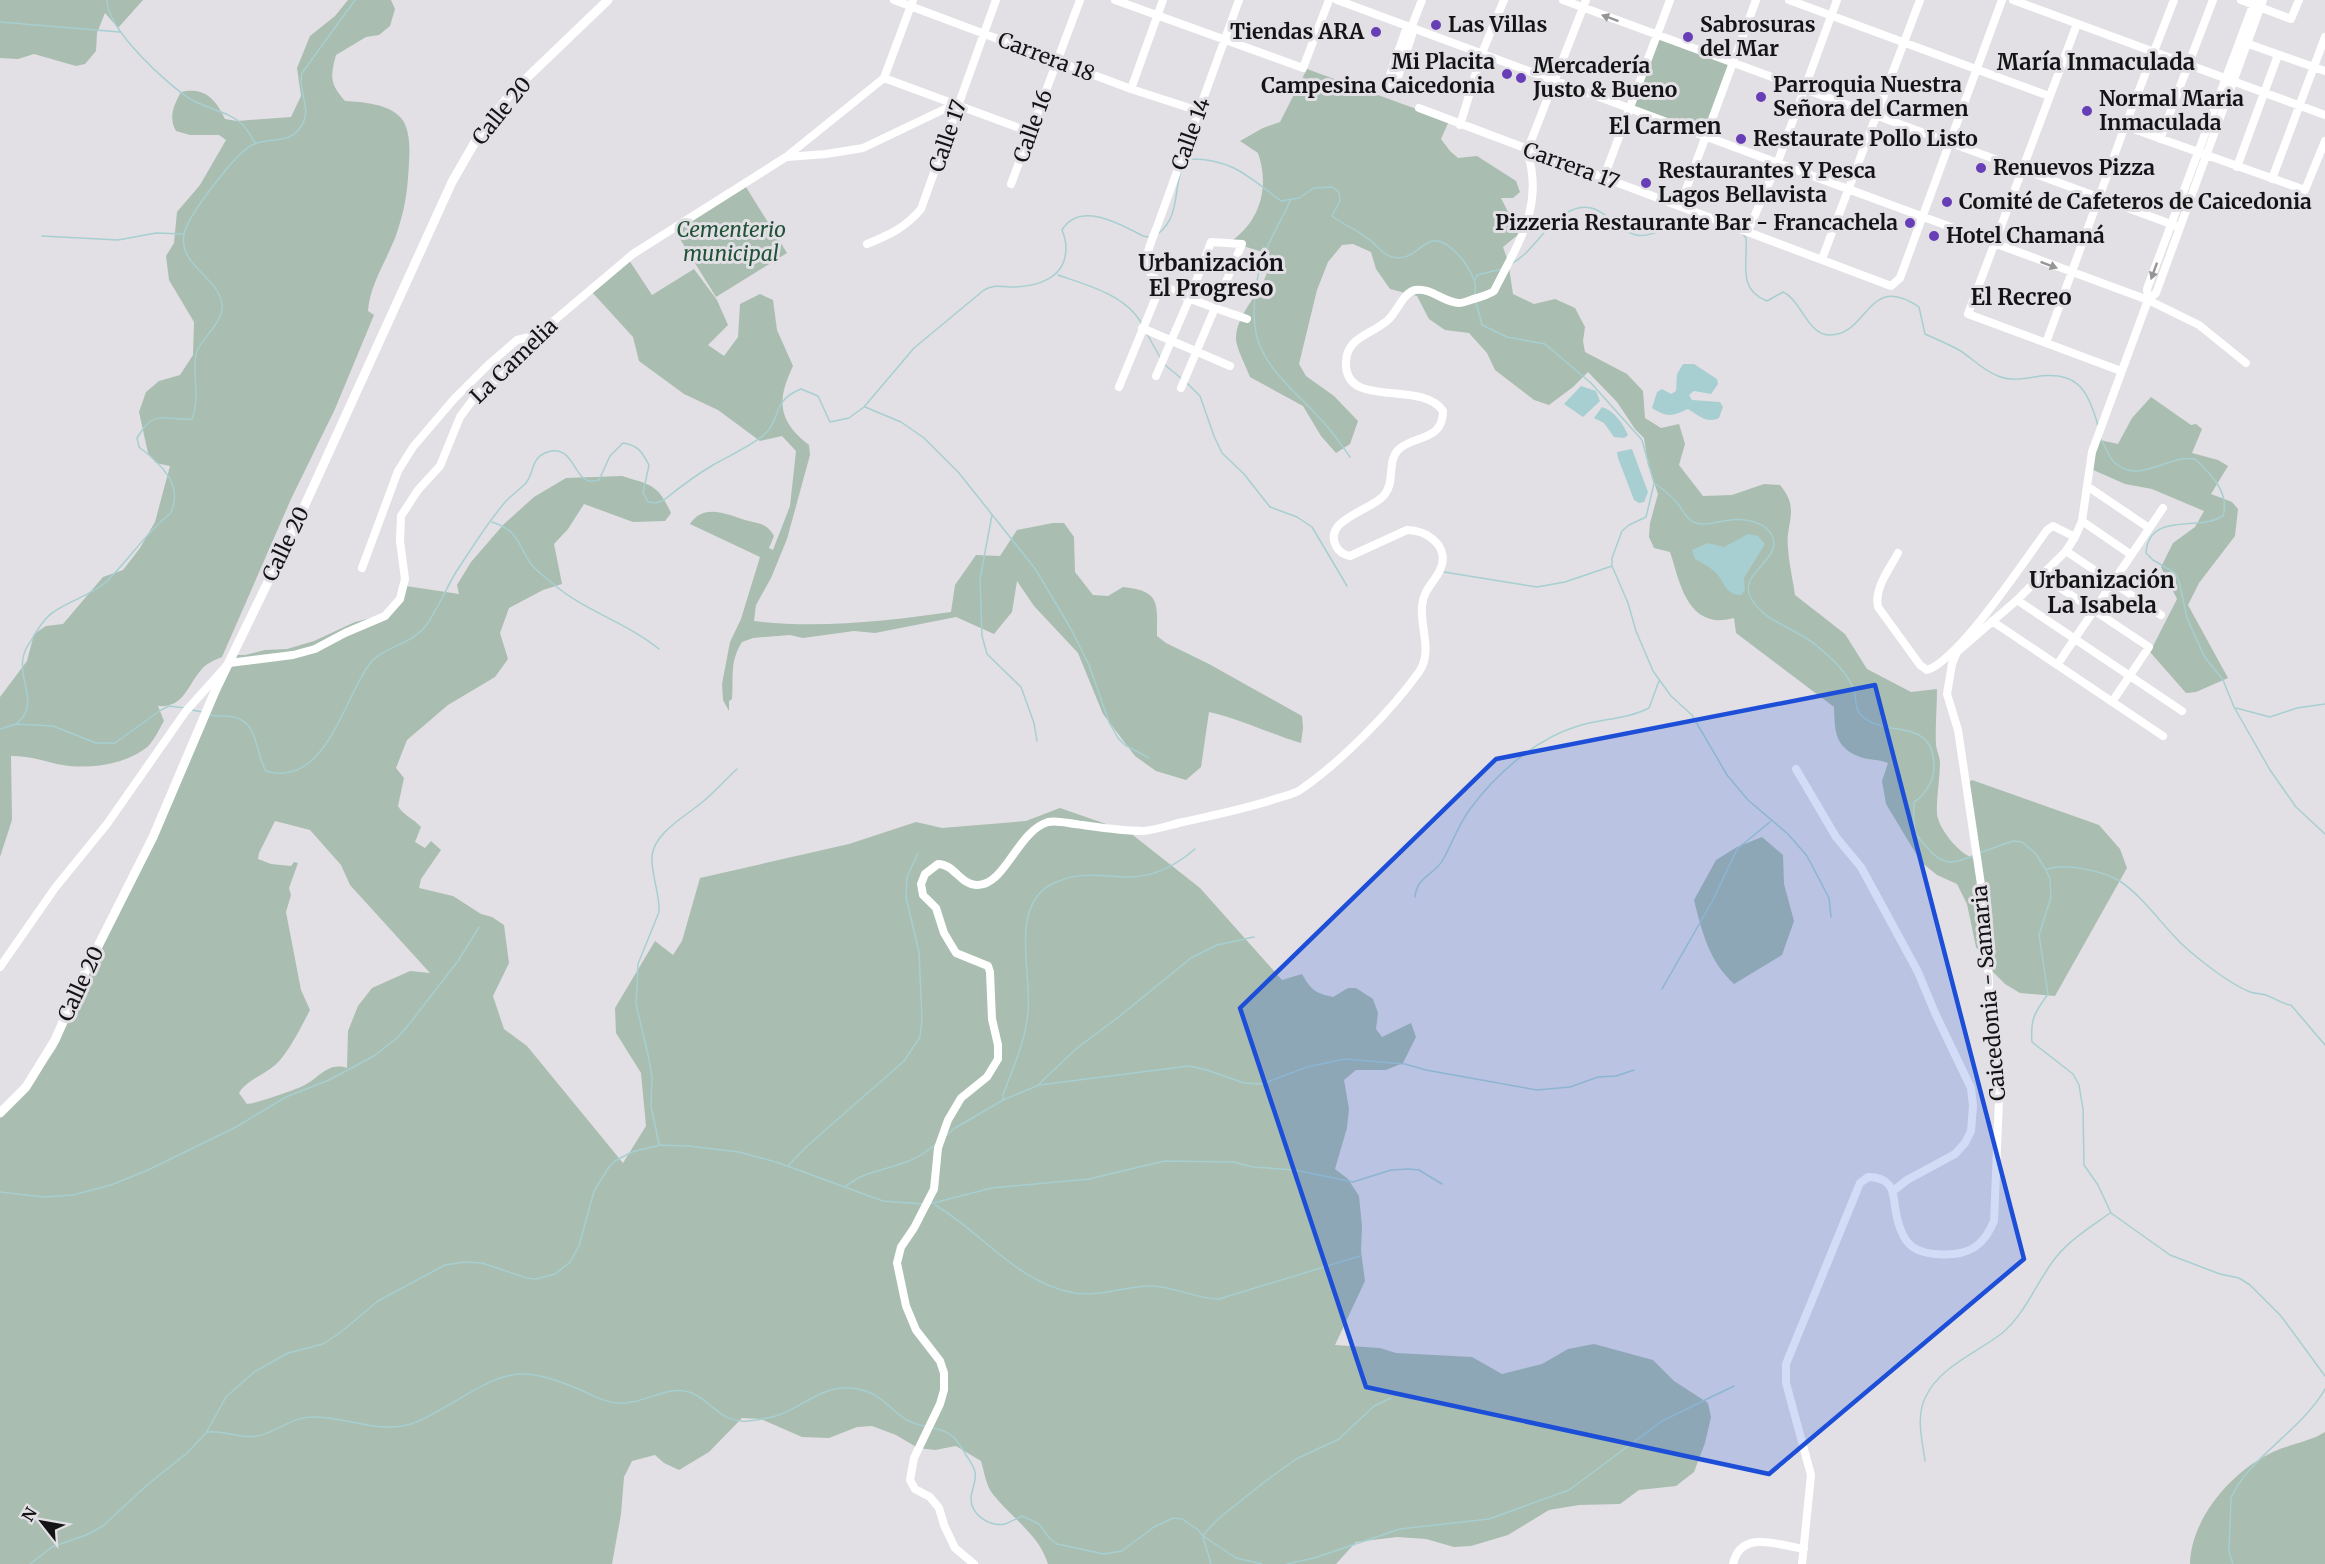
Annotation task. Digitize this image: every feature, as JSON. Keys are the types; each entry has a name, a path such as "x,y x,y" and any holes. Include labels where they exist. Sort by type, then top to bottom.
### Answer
{"main road":[{"name":"Calle 20","path":"0,1113 26,1087 55,1040 86,969 153,837 229,663 304,508 452,182 479,135 511,93 608,0"}],"street":[{"name":"Carrera 18","path":"894,0 912,3 1057,62 1199,111"},
{"name":"Calle 17","path":"867,244 902,228 921,209 956,106 996,0"},
{"name":"Calle 16","path":"1011,184 1080,0"},
{"path":"1115,0 1303,68 1329,0"},
{"path":"1131,88 1163,0"},
{"name":"Calle 14","path":"1161,285 1147,268 1147,258 1239,0"},
{"path":"1337,0 2072,274 2148,300 2199,325 2246,363"},
{"path":"1411,28 1405,32 1390,75 1388,90 1398,77 1412,34 1411,28 1422,0"},
{"path":"1460,124 1482,53 1504,0"},
{"path":"1563,0 1585,4 1658,35 2175,225"},
{"path":"1604,177 1631,110 1670,0"},
{"path":"1680,206 1756,0"},
{"path":"1789,0 2049,96"},
{"path":"1748,231 1806,89 1837,0"},
{"path":"1822,259 1920,0"},
{"path":"1923,217 2002,0"},
{"path":"2013,0 2325,115"},
{"path":"2046,343 2124,126 2174,0"},
{"path":"2160,139 2213,0"},
{"path":"2241,0 2258,3 2291,19 2299,0"},
{"path":"912,3 884,78 1030,132"},
{"path":"2229,80 2258,3"},
{"path":"2229,80 2246,43 2258,3"},
{"path":"974,1564 955,1548 939,1508 930,1497 915,1489 910,1480 914,1458 940,1404 944,1390 944,1373 940,1361 916,1330 906,1306 897,1263 901,1247 914,1228 934,1189 938,1148 948,1120 960,1098 993,1070 998,1059 998,1045 992,1019 988,966 956,953 944,933 936,908 923,895 921,884 925,874 938,864 947,866 961,879 974,885 988,883 1004,868 1012,854 1034,830 1050,821 1144,831 1248,808 1299,792 1391,707 1420,670 1426,647 1422,603 1425,592 1441,568 1441,554 1433,538 1417,530 1407,530 1350,556 1344,555 1337,549 1334,532 1349,516 1386,494 1390,483 1393,457 1399,449 1418,441 1439,427 1443,420 1443,411 1432,400 1413,395 1367,391 1356,385 1349,379 1346,354 1350,344 1374,331 1389,319 1408,293 1428,291 1459,303 1489,295 1494,291 1523,234 1534,194 1531,164 1527,151 1585,4"},
{"path":"2077,24 1968,314 2121,371"},
{"path":"2272,179 2325,37"},
{"path":"2246,43 2325,71"},
{"path":"2237,167 2278,55"},
{"name":"La Camelia","path":"229,663 293,655 315,649 345,633 376,621 394,608 400,599 405,579 401,516 405,506 442,461 460,417 477,394 525,354 537,335 633,254 786,157 884,78"},
{"name":"Caicedonia - Samaria","path":"1893,1191 1898,1227 1904,1240 1923,1252 1945,1255 1968,1252 1983,1241 1994,1221 2000,1075 1991,1029 1986,918 1958,730 1947,694 1952,664 1957,652 2017,600 2066,551 2075,537 2082,521 2092,452 2148,300 2156,293 2175,225 2229,80"},
{"path":"786,157 863,148 956,106"},
{"name":"Carrera 17","path":"1419,108 1527,151 1604,177 1891,286 1900,278 1923,217"},
{"path":"2124,126 2305,190 2325,141"},
{"path":"1156,376 1211,242 1242,244 1181,388"},
{"path":"1119,387 1161,285 1247,319"},
{"path":"1142,328 1230,366"},
{"path":"362,568 398,471 413,447 454,399 487,366 517,340 537,335"},
{"path":"2087,486 2149,528"},
{"path":"2057,665 2163,508"},
{"path":"2082,521 2130,554"},
{"path":"1898,553 1879,587 1876,599 1878,607 1920,665 1927,670 1934,668 1947,657 1983,617 2047,530 2057,526 2075,537"},
{"path":"2066,551 2161,615"},
{"path":"2041,575 2149,647 2112,702"},
{"path":"2017,600 2182,711"},
{"path":"1992,621 2163,736"},
{"path":"0,967 55,888 106,824 186,711 229,663"},
{"path":"1796,769 1836,837 1861,867 1918,972 1971,1088 1973,1106 1971,1131 1965,1143 1955,1154 1907,1180 1893,1191 1888,1184 1877,1178 1868,1176 1860,1183 1786,1364 1786,1383 1811,1475 1802,1564"},
{"path":"1733,1564 1742,1545 1751,1543 1762,1542 1804,1549"}],"highlighted area":[{"path":"1875,685 2024,1259 1769,1474 1366,1387 1240,1008 1496,759"}],"green space":[{"path":"0,0 143,0 118,28 105,13 97,33 96,51 85,64 76,66 34,54 18,59 0,58"},
{"path":"348,0 391,0 395,9 390,26 379,35 366,37 336,55 332,75 336,90 345,101 375,105 396,113 404,122 409,145 408,178 403,210 395,237 373,289 368,311 374,315 335,409 291,499 222,657 203,668 179,700 167,706 158,706 164,721 151,743 126,759 115,763 79,767 29,757 11,756 12,820 0,857 0,697 27,661 34,634 46,626 63,624 103,577 123,570 140,548 155,522 170,466 156,463 148,453 139,412 146,392 159,381 180,375 193,355 194,322 169,280 166,256 174,243 177,212 200,185 226,140 219,135 190,135 176,131 172,116 176,102 181,92 196,91 213,100 225,119 237,121 291,117 301,96 297,68 310,36 335,16"},
{"path":"1658,35 1732,62 1705,137 1631,110"},
{"path":"1307,69 1449,121 1441,139 1450,151 1458,158 1477,156 1516,181 1520,192 1513,198 1501,198 1519,234 1503,247 1508,261 1513,294 1534,304 1555,299 1575,308 1585,327 1583,341 1585,352 1627,374 1643,391 1645,418 1661,428 1679,424 1685,444 1679,465 1703,496 1732,495 1764,484 1780,485 1790,502 1791,509 1788,548 1795,595 1845,634 1867,669 1911,692 1937,689 1936,745 1940,763 1937,814 1941,827 1963,853 1975,858 1965,785 1972,780 2099,825 2120,849 2127,868 2055,996 2020,993 2005,984 1987,966 1976,947 1967,904 1957,884 1937,875 1921,862 1886,804 1882,781 1888,763 1860,757 1845,748 1836,731 1834,707 1736,633 1734,618 1717,620 1704,617 1689,603 1670,552 1654,548 1649,537 1650,523 1658,494 1648,465 1644,438 1635,429 1617,402 1588,372 1549,405 1534,400 1495,370 1487,353 1469,333 1445,330 1429,319 1417,296 1390,289 1376,269 1371,252 1353,244 1342,245 1328,262 1317,290 1299,364 1306,376 1334,396 1358,421 1350,444 1336,453 1321,436 1303,406 1250,377 1236,337 1243,315 1266,276 1269,254 1230,242 1249,224 1260,203 1262,191 1263,178 1258,153 1240,141 1263,128 1280,122"},
{"name":"Cementerio municipal","path":"746,187 787,253 716,297 675,231"},
{"path":"629,260 652,295 694,269 717,300 728,325 708,345 724,356 738,337 740,304 760,294 773,300 777,330 793,366 784,389 783,409 791,427 809,445 810,455 787,539 771,578 756,605 754,621 828,624 878,621 951,612 955,585 976,555 1000,556 1017,530 1064,523 1074,537 1075,572 1093,595 1108,596 1123,587 1144,592 1150,596 1156,607 1157,636 1302,716 1301,743 1209,712 1201,767 1186,780 1156,771 1135,756 1103,714 1078,653 1034,606 1017,581 1012,612 994,634 956,617 875,633 854,631 803,638 790,635 753,638 742,642 735,657 729,711 723,700 722,684 730,642 741,619 760,557 690,524 701,514 714,512 760,524 771,531 774,536 769,548 773,550 790,506 796,451 782,436 760,441 718,410 684,394 639,361 633,337 591,291"},
{"path":"2151,397 2191,425 2196,424 2202,429 2192,453 2218,460 2228,466 2211,494 2232,502 2238,509 2235,536 2199,583 2188,605 2228,678 2196,692 2186,693 2150,652 2177,599 2161,567 2173,543 2195,527 2204,511 2152,489 2125,484 2091,469 2095,439 2118,444 2132,418"},
{"path":"622,476 640,482 653,487 662,496 671,513 665,521 633,522 584,504 568,529 554,544 562,584 543,590 509,608 500,633 508,659 495,677 448,705 407,740 396,768 404,778 398,806 421,827 415,842 425,848 431,841 441,850 421,879 419,888 453,896 481,914 492,917 504,925 509,963 493,996 504,1029 527,1046 623,1163 646,1126 641,1073 616,1033 615,1008 655,941 673,955 682,941 700,878 849,844 916,822 942,828 1026,821 1060,808 1129,832 1200,888 1282,980 1302,974 1314,990 1333,997 1348,988 1356,988 1373,999 1378,1013 1376,1029 1382,1037 1411,1023 1416,1037 1403,1063 1386,1070 1356,1070 1344,1080 1349,1109 1347,1128 1335,1169 1348,1179 1359,1196 1362,1226 1361,1251 1365,1281 1335,1345 1380,1348 1396,1353 1472,1357 1502,1374 1542,1364 1568,1349 1594,1344 1653,1360 1674,1381 1708,1403 1711,1417 1705,1443 1694,1472 1676,1486 1639,1490 1620,1504 1579,1505 1549,1510 1508,1535 1471,1546 1454,1547 1426,1539 1397,1537 1356,1542 1336,1564 1048,1564 1044,1553 1031,1535 992,1493 981,1461 956,1446 935,1450 918,1448 896,1435 872,1426 857,1427 829,1438 802,1437 761,1419 742,1418 709,1452 679,1470 664,1463 655,1455 632,1461 624,1477 621,1514 612,1564 0,1564 0,1115 27,1090 56,1048 233,655 287,649 314,641 355,622 384,615 406,586 459,594 457,585 471,562 504,524 534,497 566,478","holes":["275,821 310,830 341,865 350,885 430,973 410,971 372,988 358,1006 348,1031 347,1068 329,1069 300,1087 247,1104 239,1093 247,1084 280,1060 310,1010 301,990 286,912 291,895 289,888 298,863 294,862 291,866 271,864 258,859 259,853"]},
{"path":"1762,837 1783,855 1784,884 1794,921 1782,955 1734,984 1712,956 1694,900 1716,860 1737,847"},
{"path":"2325,1432 2325,1564 2190,1564 2192,1547 2206,1513 2229,1484 2258,1460"}],"water":[{"path":"1683,364 1694,364 1717,379 1718,384 1711,394 1694,391 1689,395 1692,400 1720,402 1723,407 1719,418 1710,420 1688,409 1666,415 1652,408 1657,392 1662,389 1671,394 1676,391 1677,374"},
{"path":"1581,386 1596,391 1600,401 1583,417 1564,404"},
{"path":"1602,407 1615,415 1628,435 1624,438 1614,437 1604,423 1594,418"},
{"path":"1632,449 1648,492 1644,502 1639,503 1634,500 1617,452"},
{"path":"1748,534 1758,536 1765,544 1744,578 1745,590 1741,595 1728,590 1714,571 1695,559 1692,550 1708,543 1724,547"}],"waterway":[{"path":"107,0 109,12 116,25 154,70 192,100 237,120 256,144"},
{"path":"16,724 24,716 27,707 28,697 22,668 23,657 46,618 107,581 153,529 170,514 174,503 172,484 168,476 155,460 139,447 137,438 143,428 155,419 192,419 196,401 195,357 222,310 219,294 214,286 187,255 184,245 187,225 214,184 246,149 261,142 286,138 302,125 306,112 301,86 302,73 355,0"},
{"path":"0,22 120,32"},
{"path":"1159,233 1172,216 1180,175 1189,159 1217,162 1239,171 1281,201 1299,198 1314,188 1332,187 1339,192 1340,201 1332,216 1363,235 1388,256 1403,257 1412,254 1429,242 1443,243 1450,247 1467,267 1475,282 1475,294"},
{"path":"1290,201 1267,248 1259,272 1254,307 1256,333 1266,359 1284,382 1325,424 1350,457"},
{"path":"1511,264 1527,252 1554,222 1580,207 1598,210 1620,227 1636,235 1658,232 1682,221 1698,217"},
{"path":"210,715 233,717 248,725 266,771 287,773 304,766 331,736 371,662 407,641 427,624 456,572 492,518 506,501 526,483 540,456 554,451 561,452 567,456 584,479 592,481 599,480 610,456 623,443 632,445 642,453 649,465 643,493 648,502 656,503 664,500 707,469 759,439 774,422 785,399 801,389 818,396 830,422 849,418 864,407 914,348 984,290 994,286 1021,287 1039,283 1055,274 1065,259 1066,246 1062,230 1070,221 1079,217 1101,218 1149,237"},
{"path":"42,236 118,240 156,233 184,234"},
{"path":"1743,234 1746,238 1746,275 1751,290 1767,301 1783,292 1795,302 1810,324 1822,333 1829,335 1842,333 1853,326 1878,300 1889,296 1902,298 1919,307 1925,334 1959,350 1993,374 2012,379 2048,376 2070,379 2078,385 2090,401 2098,426"},
{"path":"1475,280 1477,275 1502,269"},
{"path":"1058,275 1116,298 1135,314 1142,324"},
{"path":"1476,302 1482,325 1507,337 1545,344 1591,383 1642,440 1654,483 1673,498 1690,520 1702,524 1737,519 1746,520 1764,526 1769,531 1774,541 1773,549 1750,580 1748,588 1751,598 1764,614 1809,640 1828,655 1848,678 1862,716 1872,723 1908,731 1927,741 1932,752 1934,773 1928,788 1914,802 1916,833 1932,853 1942,860 1954,862 1975,855"},
{"path":"1147,334 1161,359"},
{"path":"1165,365 1182,379"},
{"path":"1186,382 1200,396 1222,453 1244,474 1270,507 1297,517 1312,527 1347,586"},
{"path":"865,407 901,422 924,438 959,473 1036,570 1071,629 1089,665 1109,722 1118,738 1125,745 1149,758"},
{"path":"2101,439 2113,461 2125,469 2145,470 2175,461 2195,459 2218,484 2224,500 2223,516 2201,523 2165,527 2149,540 2146,553 2175,573 2179,581 2187,618 2204,656 2223,680 2234,707 2270,770 2296,807 2325,834"},
{"path":"1654,484 1646,517 1622,531 1612,558 1612,566 1628,603 1636,631 1653,671 1671,696 1692,715 1727,775 1748,800 1788,834 1807,856 1829,898 1831,917"},
{"path":"992,515 980,579 982,636 987,654 1021,687 1034,723 1037,741"},
{"path":"492,522 508,529 533,567 564,593 633,631 659,649"},
{"path":"1444,572 1537,587 1565,582 1612,566"},
{"path":"1415,897 1419,884 1436,869 1444,858 1470,809 1504,771 1532,749 1562,732 1649,708 1659,681"},
{"path":"2236,708 2270,717 2297,708 2325,704"},
{"path":"0,729 16,724 53,726 96,743 115,743 161,710 169,706 185,708"},
{"path":"192,710 202,712"},
{"path":"659,1144 651,1106 652,1078 649,1059 636,1004 638,964 659,912 652,857 663,834 705,800 737,769"},
{"path":"1662,989 1713,900 1737,849 1770,822"},
{"path":"1979,853 2013,841 2022,842 2036,854 2050,879 2051,897 2039,935 2048,994 2034,1016 2032,1042 2073,1074 2079,1085 2083,1109 2084,1165 2098,1185 2111,1213 2170,1255 2220,1274 2239,1278 2250,1285 2281,1316 2325,1376"},
{"path":"1003,1099 1027,1022 1025,942 1031,908 1039,894 1052,884 1070,877 1144,876 1171,866 1195,849"},
{"path":"788,1166 806,1147 904,1061 920,1037 922,1019 919,952 906,897 907,877 918,853"},
{"path":"2046,870 2072,867 2118,880 2140,899 2180,943 2198,958 2240,987 2291,1005 2325,1045"},
{"path":"0,1192 44,1197 73,1195 111,1185 148,1170 236,1127 286,1097 329,1080 374,1056 398,1037 410,1023 458,961 479,927"},
{"path":"1039,1084 1077,1048 1191,958 1217,945 1254,937"},
{"path":"947,1135 1003,1100 1039,1085 1189,1066 1244,1083 1262,1084 1307,1067 1345,1059 1405,1064 1426,1070 1537,1090 1570,1087 1598,1077 1616,1076 1634,1070"},
{"path":"844,1187 862,1176 910,1161 936,1144"},
{"path":"30,1564 52,1547 86,1535 103,1526 147,1485 187,1453 206,1433 226,1397 254,1372 288,1353 323,1344 378,1301 445,1265 464,1262 482,1263 527,1278 536,1279 555,1274 570,1262 579,1246 594,1191 609,1167 632,1152 660,1145 739,1152 779,1163 883,1201 924,1204"},
{"path":"929,1204 992,1188 1089,1179 1164,1161 1233,1162 1253,1167 1295,1170 1353,1182 1391,1170 1409,1169 1419,1170 1442,1184"},
{"path":"935,1205 1017,1268 1053,1287 1074,1293 1093,1294 1151,1286 1219,1299 1360,1256"},
{"path":"1925,1461 1920,1429 1921,1413 1931,1387 1949,1369 2010,1326 2057,1256 2076,1238 2110,1213"},
{"path":"207,1432 257,1436 297,1420 312,1417 373,1426 398,1427 424,1419 495,1380 509,1375 522,1374 553,1380 603,1400 617,1403 683,1391 692,1393 730,1419 738,1421 752,1421 775,1416 822,1393 850,1388 874,1394 904,1418 925,1426"},
{"path":"1287,1564 1314,1558 1400,1529 1489,1519 1569,1490 1662,1421 1734,1386"},
{"path":"2233,1564 2229,1552 2231,1498 2249,1470 2303,1418 2325,1389"},
{"path":"1203,1535 1218,1519 1263,1483 1296,1459 1339,1439 1374,1406 1391,1398"},
{"path":"932,1428 944,1431 960,1444 975,1475 971,1496 972,1505 978,1515 988,1522 1005,1524 1022,1516 1039,1524 1050,1539 1057,1544 1104,1554 1122,1551 1154,1527 1173,1518 1182,1519 1236,1558 1262,1564"},
{"path":"1203,1537 1211,1564"}],"place":[{"name":"Las Villas","path":"1436,25"},
{"name":"Tiendas ARA","path":"1376,32"},
{"name":"Sabrosuras del Mar","path":"1688,37"},
{"name":"Mi Placita Campesina Caicedonia","path":"1507,74"},
{"name":"Mercadería Justo & Bueno","path":"1521,78"},
{"name":"Parroquia Nuestra Señora del Carmen","path":"1761,97"},
{"name":"Normal Maria Inmaculada","path":"2087,111"},
{"name":"Restaurate Pollo Listo","path":"1741,139"},
{"name":"Renuevos Pizza","path":"1981,168"},
{"name":"Restaurantes Y Pesca Lagos Bellavista","path":"1646,183"},
{"name":"Comité de Cafeteros de Caicedonia","path":"1947,202"},
{"name":"Pizzeria Restaurante Bar - Francachela","path":"1910,223"},
{"name":"Hotel Chamaná","path":"1934,236"}],"district":[{"name":"María Inmaculada","path":"2096,62"},
{"name":"El Carmen","path":"1665,126"},
{"name":"Urbanización El Progreso","path":"1211,276"},
{"name":"El Recreo","path":"2021,297"},
{"name":"Urbanización La Isabela","path":"2102,592"}]}
